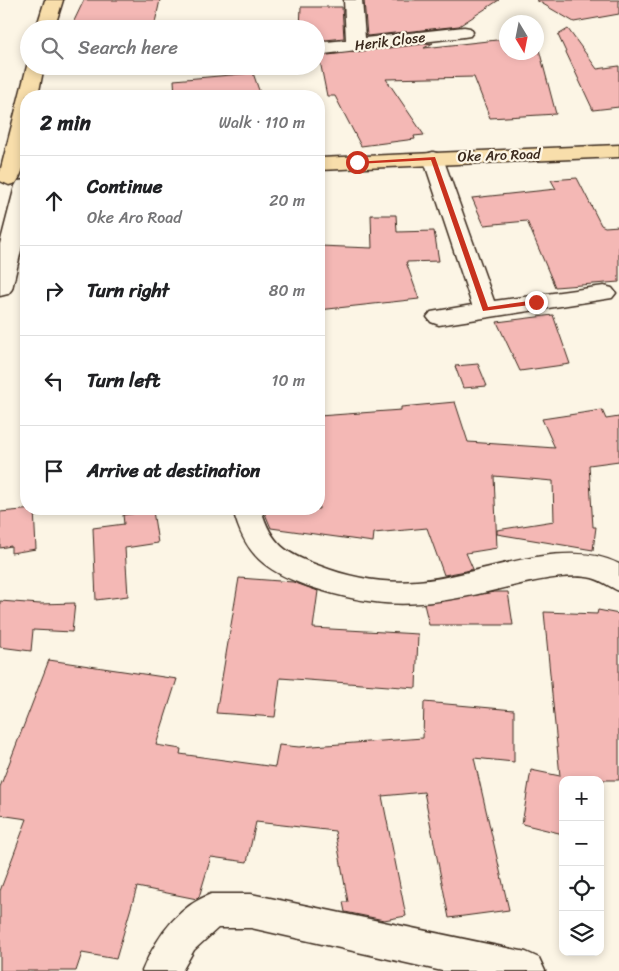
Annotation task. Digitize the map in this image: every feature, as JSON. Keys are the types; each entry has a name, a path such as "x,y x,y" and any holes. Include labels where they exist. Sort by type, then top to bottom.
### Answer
{"main road":[{"path":"48,20 54,0"},
{"path":"29,90 33,75"},
{"path":"15,181 20,146"},
{"name":"Oke Aro Road","path":"325,164 619,151"}],"street":[{"path":"353,0 356,46"},
{"name":"Herik Close","path":"325,48 464,32"},
{"path":"433,158 485,309"},
{"path":"0,289 15,181"},
{"path":"439,316 604,293"},
{"path":"248,515 251,529 266,552 286,567 332,582 381,594 418,594 556,567 589,566 608,571 619,579"},
{"path":"161,971 180,937 211,912 252,911 526,971"}],"building":[{"path":"84,0 160,0 156,20 74,20"},
{"path":"364,0 499,0 459,26 367,36"},
{"path":"536,0 619,0 619,14 574,22"},
{"path":"301,7 342,7 344,38 325,40 325,20 300,20"},
{"path":"568,29 597,69 619,66 619,107 593,110 558,35"},
{"path":"499,40 499,60 542,60 556,114 490,118 474,77 386,79 424,135 414,136 415,139 361,146 335,96 327,96 323,75 325,75 325,55 433,43 424,48"},
{"path":"254,75 259,90 175,90 174,80"},
{"path":"577,178 601,225 605,227 619,226 619,282 555,287 527,221 484,225 472,198 556,189 551,180"},
{"path":"371,215 396,215 397,232 434,231 439,261 406,262 419,299 325,309 325,246 372,248"},
{"path":"553,315 570,364 520,371 497,322"},
{"path":"478,364 487,386 463,388 455,366"},
{"path":"455,402 468,442 555,448 542,419 602,410 606,419 619,417 619,461 589,465 593,527 596,527 593,550 497,534 497,530 554,521 553,481 494,476 497,548 466,553 473,569 466,571 444,575 427,528 374,533 373,542 271,528 266,515 325,515 325,416 401,410 401,407"},
{"path":"20,510 20,515 34,515 36,549 11,553 11,546 0,548 0,512"},
{"path":"123,515 154,515 158,543 125,548 128,596 96,600 93,528 124,524"},
{"path":"239,578 293,582 318,591 313,628 418,634 416,688 280,678 275,717 216,713"},
{"path":"494,592 508,592 513,625 429,625 424,604"},
{"path":"0,601 40,604 75,603 72,632 33,630 31,651 0,647"},
{"path":"598,610 619,614 619,780 604,780 604,776 560,776 544,612 597,614"},
{"path":"49,660 177,679 156,745 181,749 180,754 275,767 279,745 299,747 423,738 424,702 514,710 514,762 474,758 509,910 449,918 424,792 382,796 406,916 384,920 345,912 343,902 348,902 335,831 256,822 247,862 211,857 197,899 137,887 116,959 82,953 76,971 0,971 0,891 27,819 0,815 0,787"},
{"path":"531,770 560,776 559,833 522,824"}],"route":[{"path":"357,162 433,158 485,309 536,302"}]}
